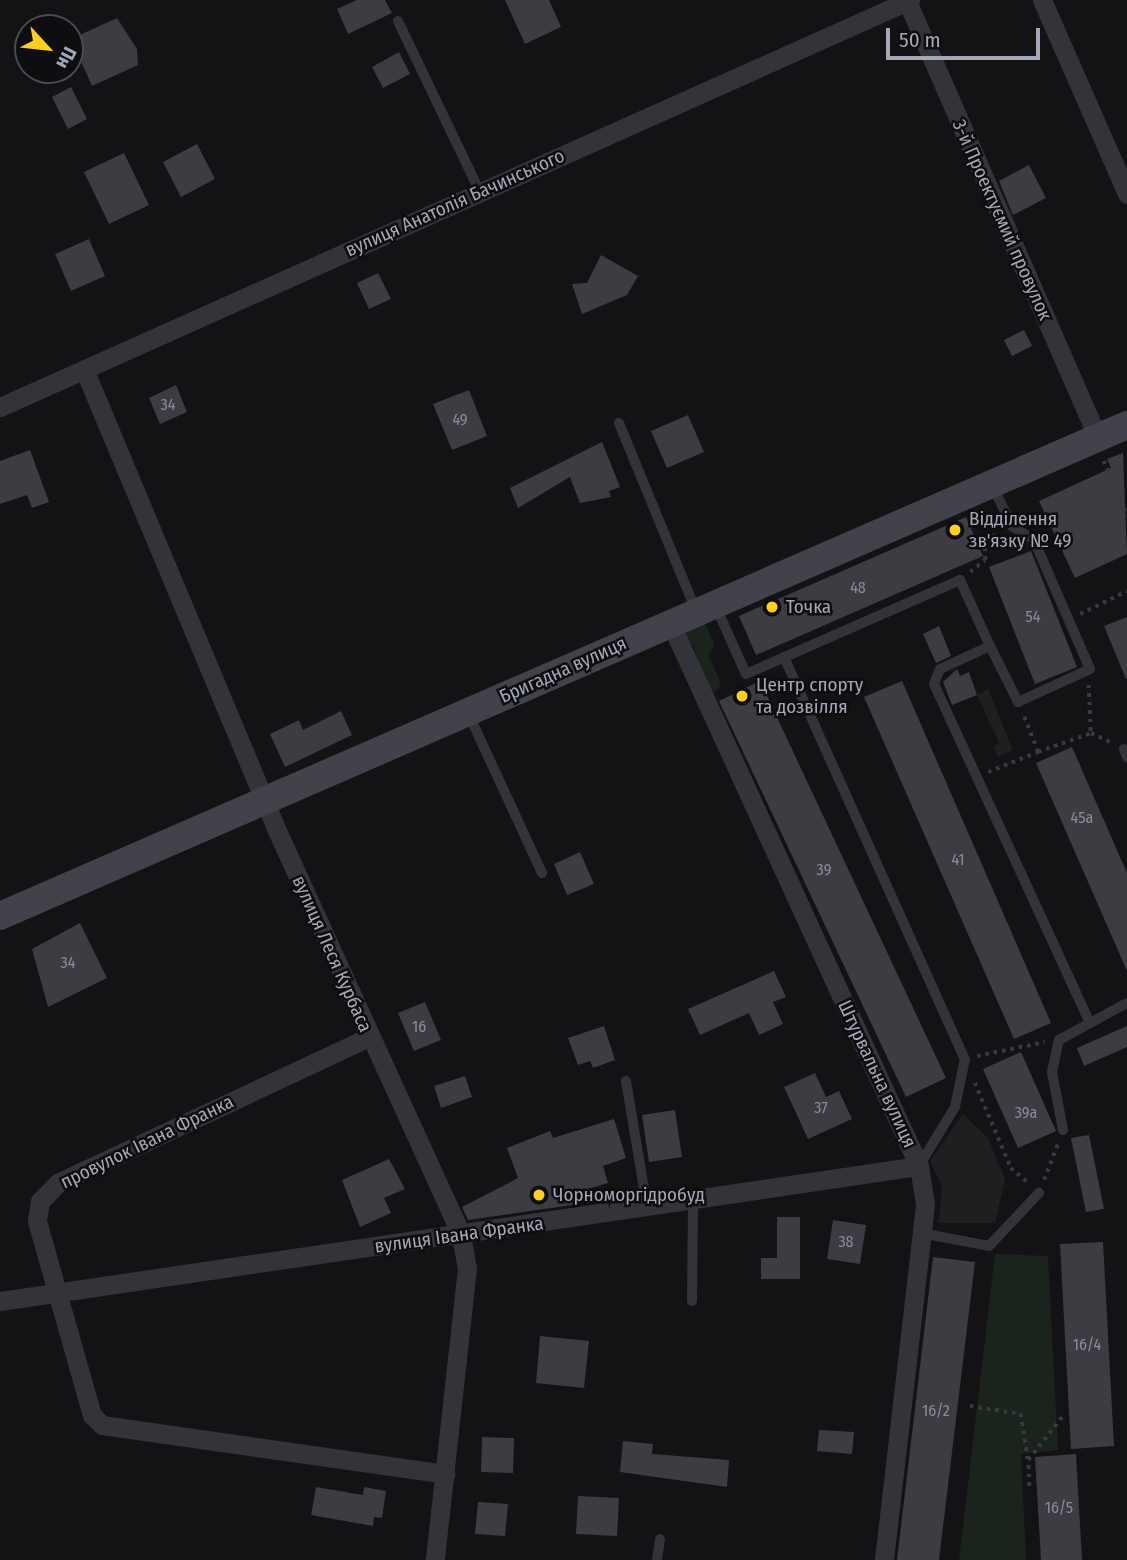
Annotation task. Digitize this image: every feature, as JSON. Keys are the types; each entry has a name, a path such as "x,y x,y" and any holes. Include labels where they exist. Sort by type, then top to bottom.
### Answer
{"street":[{"path":"1042,0 1127,194"},
{"name":"вулиця Анатолія Бачинського","path":"0,407 909,1"},
{"name":"3-й Проектуємий провулок","path":"909,1 1096,439"},
{"name":"вулиця Леся Курбаса","path":"84,369 266,804 369,1037 461,1235 467,1268 435,1560"},
{"name":"Бригадна вулиця","path":"0,916 266,804 670,622 1127,425"},
{"name":"Штурвальна вулиця","path":"670,622 919,1166 925,1205 884,1560"},
{"name":"провулок Івана Франка","path":"369,1037 58,1183 40,1201 37,1221 61,1289 92,1415 102,1425 446,1474"},
{"name":"вулиця Івана Франка","path":"0,1301 61,1289 461,1235 919,1166"}],"lane":[{"path":"398,21 480,192"},
{"path":"619,424 705,607 746,674 960,580 1018,702 1090,669 1034,540 1012,526 992,485"},
{"path":"990,646 940,669 934,684 1090,1021"},
{"path":"785,657 965,1059 956,1107 919,1166"},
{"path":"468,712 542,873"},
{"path":"1063,1130 1052,1072 1059,1040 1127,1003"},
{"path":"626,1082 647,1207"},
{"path":"920,1233 989,1246 1039,1193"},
{"path":"692,1301 693,1198"},
{"path":"657,1560 660,1539"}],"path":[{"path":"1096,439 1127,516"},
{"path":"960,580 985,560 985,541 1012,526"},
{"path":"1068,619 1127,591"},
{"path":"1090,669 1091,733"},
{"path":"1018,702 1038,752"},
{"path":"977,777 1091,733"},
{"path":"1091,733 1125,753"},
{"path":"1059,1040 965,1059 1011,1168 1039,1193 1063,1130"},
{"path":"970,1406 1021,1414 1029,1486"},
{"path":"1028,1460 1062,1417"}],"shaded area":[{"path":"705,622 714,645 709,656 721,684 716,692 705,692 694,646 687,642 687,631"},
{"path":"988,689 1013,750 998,757 993,746 999,743 977,695"},
{"path":"963,1114 988,1138 1005,1179 995,1223 939,1223 942,1186 930,1161"},
{"path":"995,1254 1048,1256 1058,1450 1021,1454 1026,1560 959,1560"}],"building":[{"path":"357,0 385,0 392,13 348,34 337,9"},
{"path":"505,0 549,0 561,27 525,44"},
{"path":"117,18 137,49 138,65 92,86 84,68 84,33"},
{"path":"399,52 410,74 383,88 372,67"},
{"path":"71,87 87,119 68,129 52,97"},
{"path":"197,144 215,179 181,197 163,162"},
{"path":"124,153 149,205 109,224 84,172"},
{"path":"1029,165 1046,198 1013,215 999,181"},
{"path":"89,239 105,276 71,291 55,254"},
{"path":"601,255 638,276 627,295 582,314 572,284 587,283"},
{"path":"378,273 391,299 369,309 357,283"},
{"path":"1024,330 1032,346 1012,356 1004,340"},
{"path":"176,385 187,412 160,424 149,398"},
{"path":"469,390 487,436 452,450 433,404"},
{"path":"688,415 704,452 667,468 651,431"},
{"path":"602,442 620,487 609,491 611,497 580,503 570,477 518,508 510,488"},
{"path":"30,450 49,502 32,508 27,495 0,504 0,461"},
{"path":"1123,453 1127,554 1075,578 1039,501 1111,468 1107,459"},
{"path":"966,517 983,556 756,655 739,616"},
{"path":"1031,551 1077,667 1035,684 989,567"},
{"path":"1127,617 1127,679 1126,679 1104,626"},
{"path":"939,626 951,656 936,663 923,634"},
{"path":"957,669 960,676 969,672 977,695 952,705 943,682"},
{"path":"760,681 946,1078 906,1097 719,701"},
{"path":"902,681 1051,1023 1014,1039 864,697"},
{"path":"341,711 352,735 285,767 270,734 299,720 303,730"},
{"path":"1072,747 1127,873 1127,971 1036,763"},
{"path":"580,852 594,884 567,895 554,864"},
{"path":"80,923 107,978 48,1007 32,949"},
{"path":"774,971 786,997 773,1002 783,1024 759,1035 749,1013 700,1035 688,1009"},
{"path":"425,1002 441,1040 414,1051 398,1013"},
{"path":"604,1026 615,1060 593,1068 590,1061 578,1065 568,1038"},
{"path":"1127,1026 1127,1047 1084,1066 1077,1048"},
{"path":"1021,1052 1056,1131 1018,1148 983,1069"},
{"path":"815,1073 826,1097 839,1091 852,1119 808,1139 784,1087"},
{"path":"465,1076 472,1097 441,1108 434,1086"},
{"path":"675,1110 682,1157 649,1162 642,1115"},
{"path":"614,1119 626,1158 603,1166 608,1183 574,1193 578,1202 572,1205 468,1220 462,1207 518,1178 507,1148 550,1131 553,1138"},
{"path":"1089,1135 1104,1209 1086,1212 1071,1138"},
{"path":"389,1159 405,1189 384,1198 391,1213 360,1227 342,1180"},
{"path":"777,1217 800,1217 800,1279 761,1279 761,1258 777,1258"},
{"path":"833,1220 866,1225 860,1264 827,1259"},
{"path":"1103,1242 1114,1446 1071,1449 1060,1244"},
{"path":"933,1257 975,1262 939,1560 897,1560"},
{"path":"540,1336 589,1341 584,1388 536,1383"},
{"path":"819,1430 854,1432 852,1454 817,1451"},
{"path":"482,1437 514,1438 513,1473 481,1472"},
{"path":"623,1441 653,1444 652,1454 729,1460 727,1487 620,1472"},
{"path":"1076,1454 1082,1560 1041,1560 1035,1457"},
{"path":"316,1487 363,1495 364,1487 386,1491 382,1518 374,1517 373,1526 311,1515"},
{"path":"578,1496 619,1498 617,1536 576,1534"},
{"path":"478,1502 508,1504 505,1536 475,1534"}],"place":[{"name":"Відділення зв'язку № 49","path":"955,530"},
{"name":"Точка","path":"772,607"},
{"name":"Центр спорту та дозвілля","path":"742,696"},
{"name":"Чорноморгідробуд","path":"539,1195"}]}
